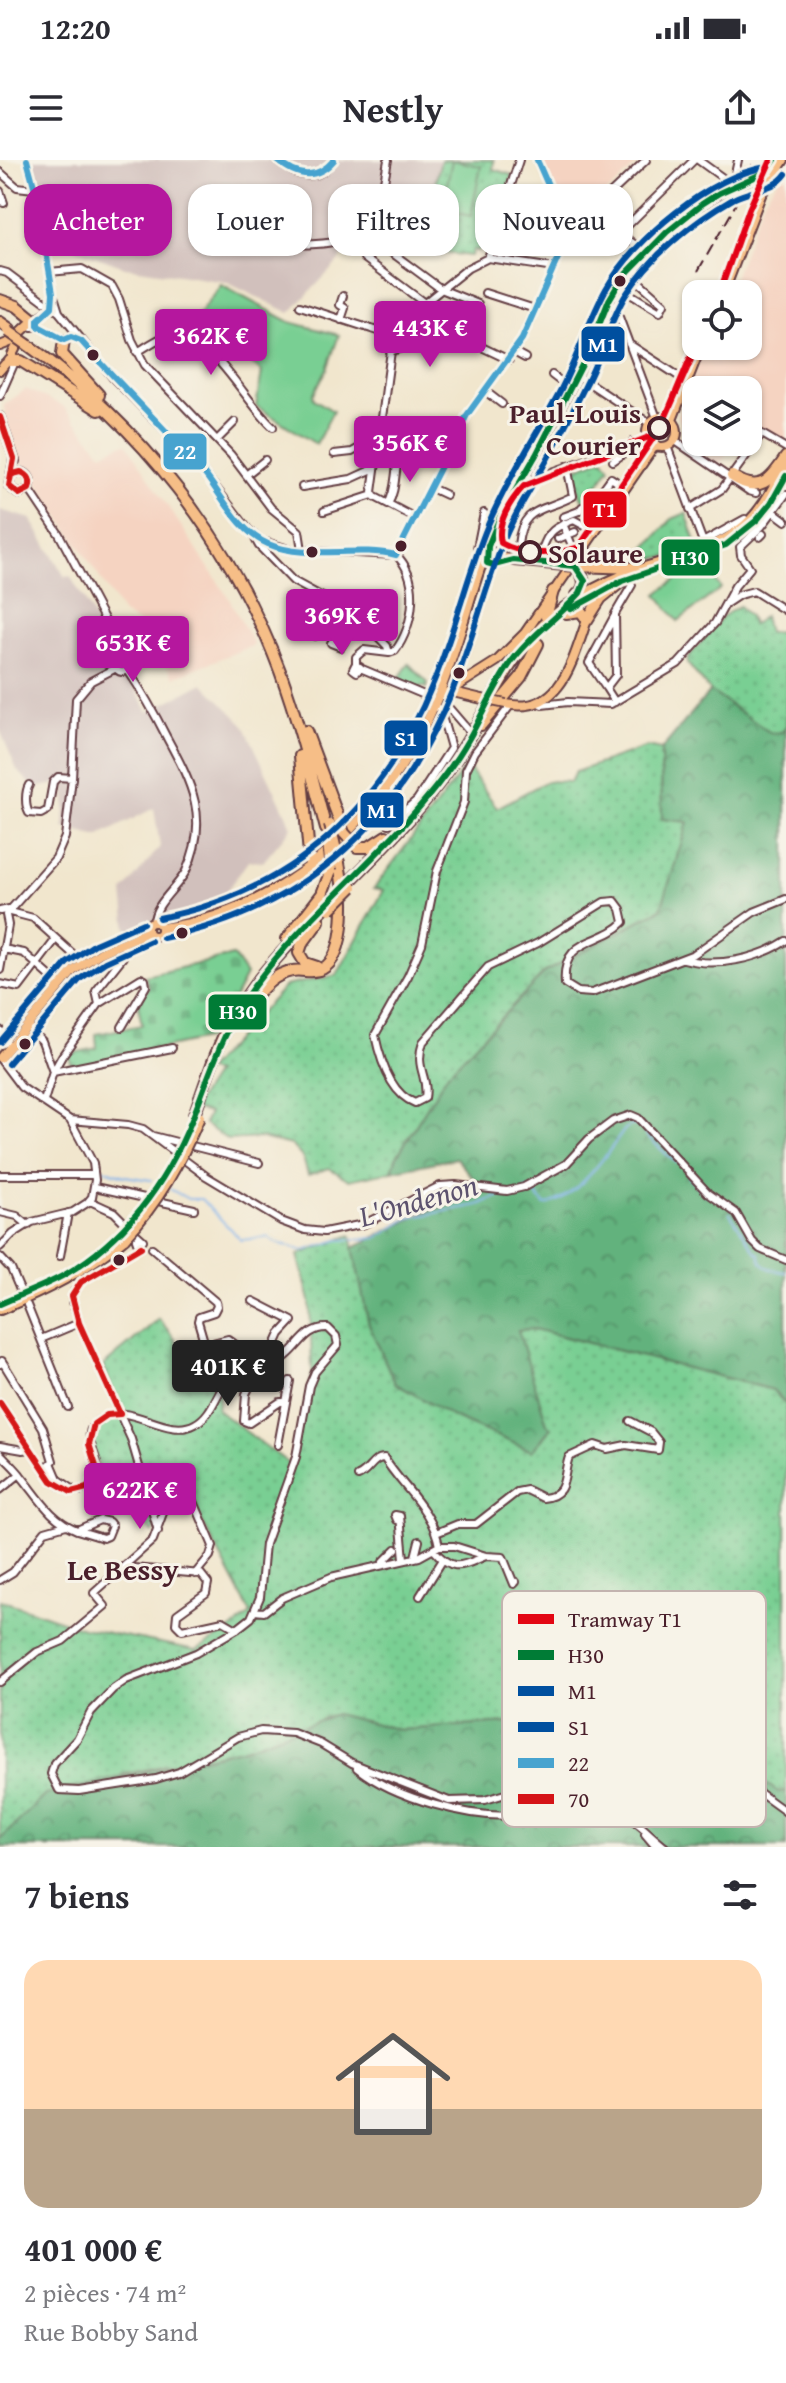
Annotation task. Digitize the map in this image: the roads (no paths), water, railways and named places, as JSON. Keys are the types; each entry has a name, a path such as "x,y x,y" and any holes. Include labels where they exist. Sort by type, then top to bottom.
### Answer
{"highway":[{"path":"0,300 17,306 37,322"},
{"path":"4,327 73,376 131,433"},
{"path":"64,340 61,350 64,358 163,467 227,549 261,610 344,833 357,847 369,847 379,842 445,773"},
{"path":"7,363 21,361 131,433"},
{"path":"731,477 758,485 772,477 786,457"},
{"path":"352,884 396,835 458,756 496,685 514,658 544,625 573,602 604,584 712,546 740,530 761,509 786,466"},
{"path":"261,976 433,798 462,758 516,663 543,632 590,597 708,553 743,534 771,503 786,476"},
{"path":"486,553 495,558 513,560 573,561 645,568"},
{"path":"573,561 583,576 584,584 573,602"},
{"path":"566,613 581,611 587,620 601,598 627,583"},
{"path":"546,617 553,591"},
{"path":"481,725 521,677 538,644"},
{"path":"284,674 328,829"},
{"path":"284,674 301,758 310,865"},
{"path":"308,736 339,897 335,940 326,963 312,967 305,963 299,953 302,944 330,906"},
{"path":"248,1004 281,974 324,969 334,954 342,921 343,893 335,867"},
{"path":"197,1116 225,1032 268,963 322,894 335,867"},
{"path":"0,1307 66,1274 125,1234 163,1179 197,1116 231,1034 248,1004 266,977 320,919"}],"main road":[{"path":"0,1059 60,985 83,963 147,932 156,935 157,925 193,923 248,903 310,865 364,816 395,779 437,703 486,553 504,509 577,375 617,286 635,263 667,232 712,198 769,170 775,160"},
{"path":"728,280 758,203 784,160"},
{"path":"2,346 37,322"},
{"path":"7,363 15,345 37,322"},
{"path":"2,346 10,349 7,363"},
{"path":"672,420 682,392"},
{"path":"437,703 515,645 653,448 666,444 677,429 672,420 665,417 653,421 648,438 666,444"},
{"path":"0,491 14,480 30,479 26,491 14,480 14,459 1,420"},
{"path":"453,689 457,693 508,705 537,702 556,690 565,679 587,620"}],"street":[{"path":"27,160 33,184"},
{"path":"277,160 291,172 308,177 326,170 334,160"},
{"path":"312,244 341,241 356,233 375,212 388,160"},
{"path":"488,258 519,160"},
{"path":"537,160 548,184"},
{"path":"620,184 646,160"},
{"path":"633,221 696,160 735,185 738,160"},
{"path":"0,172 17,187 24,188"},
{"path":"4,203 0,190 6,179"},
{"path":"46,256 56,310"},
{"path":"396,256 441,289 478,304"},
{"path":"396,555 456,434 514,352 559,256"},
{"path":"364,258 423,302"},
{"path":"373,495 390,352 396,326 468,268 488,258 554,268"},
{"path":"49,272 82,269 112,286 137,352 155,377 217,440 271,508 299,531 302,550"},
{"path":"0,271 56,310 126,392 200,467 253,534 277,547 396,555 405,564 409,576 411,607 403,639 397,650 389,653 364,650 356,657 358,666 449,708 467,729"},
{"path":"617,286 660,312 665,305 639,282"},
{"path":"485,293 535,309"},
{"path":"341,320 345,308 340,305 343,296"},
{"path":"609,300 616,309 629,344 653,421"},
{"path":"300,306 393,336"},
{"path":"56,310 37,322 64,340"},
{"path":"447,326 445,335 462,344 469,341 509,360"},
{"path":"64,340 70,335 71,328"},
{"path":"137,352 168,336 178,334 190,337 243,388 259,415 273,427"},
{"path":"64,340 71,337 81,341"},
{"path":"390,352 412,344 432,354 449,337"},
{"path":"629,344 682,378"},
{"path":"514,352 525,358"},
{"path":"0,396 7,363"},
{"path":"552,375 569,388"},
{"path":"577,375 653,421"},
{"path":"485,391 502,404"},
{"path":"217,440 235,422"},
{"path":"690,509 722,489 762,434 786,448"},
{"path":"334,454 352,452 380,436"},
{"path":"523,477 530,480 648,438"},
{"path":"613,461 633,447 632,442"},
{"path":"666,444 756,493"},
{"path":"666,444 703,542 745,519"},
{"path":"388,504 394,494 397,457 404,447"},
{"path":"246,475 265,460"},
{"path":"518,545 520,530 528,515 573,496 567,466"},
{"path":"302,487 351,479 375,468"},
{"path":"542,550 545,536 552,528 582,507 590,507 611,478 626,488"},
{"path":"431,488 446,495"},
{"path":"26,491 59,534 120,649 121,659"},
{"path":"537,702 542,705 615,702 682,661 715,623 750,568 741,555 740,547 781,517 786,494"},
{"path":"373,495 415,518"},
{"path":"324,511 336,512 373,495"},
{"path":"577,512 597,530"},
{"path":"484,513 477,548 486,553 502,546 542,550 573,561 571,534 563,521"},
{"path":"563,521 574,520 597,530"},
{"path":"253,534 255,542 293,581 359,617 380,637 389,653"},
{"path":"558,539 571,534"},
{"path":"727,587 735,582 737,584"},
{"path":"615,702 589,663 615,614 627,583"},
{"path":"724,605 739,595 754,591 786,611"},
{"path":"315,636 316,624 332,602"},
{"path":"606,688 616,675 615,614"},
{"path":"348,635 359,617"},
{"path":"116,668 121,659"},
{"path":"121,659 127,661 127,669 190,781 197,814 197,838 188,864 172,893 155,914 157,925"},
{"path":"116,668 121,672 127,669"},
{"path":"4,912 60,852 68,823 76,699 91,681 116,668"},
{"path":"395,779 392,792 379,813 380,819 389,824 417,800 451,748 437,703"},
{"path":"508,705 466,770 464,802 437,871 422,944 375,1035 380,1058 405,1099 415,1103 425,1098 427,1087 418,1056 423,1042 488,967 538,943 604,902 615,901 624,922 617,930 578,947 564,968 565,984 578,992 592,993 684,959 754,912 786,899"},
{"path":"29,785 26,789 27,809 29,813 41,814 48,810 53,782 58,777 72,778"},
{"path":"4,912 33,918 83,963"},
{"path":"0,970 8,922 4,912"},
{"path":"0,984 19,988 56,939"},
{"path":"684,959 709,964 765,951 786,941"},
{"path":"99,1004 96,991 123,957 123,945"},
{"path":"3,949 24,953 60,985"},
{"path":"44,1101 53,1072 99,1004 141,978 146,986 122,1027"},
{"path":"28,1027 42,1041 53,1072"},
{"path":"0,1030 9,1048"},
{"path":"53,1072 172,1048"},
{"path":"0,1059 21,1087 70,1120 93,1163 95,1187 90,1201 68,1213 46,1217 28,1225 0,1247"},
{"path":"70,1120 143,1129 206,1176 281,1221 305,1230 324,1232 364,1224 440,1186 507,1191 524,1187 566,1164 589,1139 613,1121 631,1115 643,1123 708,1193 736,1213 760,1249 786,1260"},
{"path":"153,1136 259,1163"},
{"path":"0,1175 93,1175"},
{"path":"95,1187 194,1209"},
{"path":"90,1201 114,1212 125,1234 152,1248 216,1302 214,1312 199,1317 198,1321 205,1345 228,1339 246,1353 252,1366 255,1375 246,1394 244,1421 249,1423 280,1402 285,1402"},
{"path":"0,1212 17,1216 28,1225"},
{"path":"60,1256 68,1213"},
{"path":"141,1243 77,1286 72,1302 131,1439 158,1531"},
{"path":"0,1257 11,1269 20,1290"},
{"path":"253,1301 292,1321 280,1334 267,1363"},
{"path":"27,1305 68,1407"},
{"path":"41,1339 79,1323"},
{"path":"0,1403 52,1481 64,1490 80,1491 87,1488 98,1473 89,1444 92,1428 102,1417 120,1414 172,1427 192,1426 206,1416 228,1380 242,1369 285,1357 315,1329 328,1328 336,1336 338,1345 315,1372 309,1386 296,1457 265,1544 260,1597 255,1611 237,1629 196,1653 126,1680 113,1689 91,1712 73,1744 54,1764 51,1774 57,1788 63,1791 156,1779 179,1772 238,1737 261,1731 293,1733 321,1744 370,1778 441,1808 502,1814"},
{"path":"275,1349 285,1357"},
{"path":"1,1361 43,1428 58,1479 71,1488"},
{"path":"278,1445 290,1381"},
{"path":"436,1533 458,1524 476,1524 517,1492 527,1490 543,1498 558,1494 563,1486 569,1457 588,1447 595,1445 607,1449 626,1445 658,1450 659,1442 651,1432 630,1421"},
{"path":"0,1446 30,1449"},
{"path":"0,1453 20,1474 42,1506 66,1525 77,1530 103,1538 108,1536 112,1526 100,1520 77,1530"},
{"path":"358,1476 375,1460 384,1458 397,1480 422,1506 436,1533 436,1548 442,1561 461,1566 486,1556"},
{"path":"44,1470 53,1463"},
{"path":"0,1490 20,1474"},
{"path":"0,1682 37,1652 63,1641 105,1606 94,1593 153,1540 179,1476 184,1478 213,1546 210,1556 195,1574"},
{"path":"400,1520 404,1559"},
{"path":"0,1580 13,1572 45,1531 66,1525"},
{"path":"415,1557 419,1541"},
{"path":"255,1611 264,1612 282,1598 331,1577 415,1557 436,1548 454,1546 486,1556 503,1557 514,1584 516,1582"},
{"path":"380,1564 396,1549"},
{"path":"420,1596 442,1561"},
{"path":"123,1567 205,1577 208,1588 177,1614 178,1628 189,1630 223,1621 237,1629"},
{"path":"352,1763 449,1801 485,1800 502,1795"},
{"path":"766,1798 786,1812"},
{"path":"641,1827 656,1847"},
{"path":"642,1827 665,1847"}],"waterway":[{"name":"L'Ondenon","path":"525,1189 534,1192 545,1205 557,1201 580,1185 625,1129 632,1125 642,1126 646,1135 676,1163"},
{"name":"L'Ondenon","path":"97,1167 151,1180"},
{"name":"L'Ondenon","path":"689,1177 706,1195"},
{"name":"L'Ondenon","path":"170,1189 188,1199 201,1199 241,1240 268,1237 304,1251 338,1240 377,1238 409,1218 478,1205 504,1194"},
{"name":"L'Ondenon","path":"730,1213 760,1254 765,1266 786,1272"}],"railway":[{"path":"698,271 733,210 754,160"}],"tram line":[{"name":"T1","path":"724,280 749,209 771,160"},
{"name":"T1","path":"666,416 689,360"},
{"name":"T1","path":"666,416 691,360"},
{"name":"T1","path":"665,417 660,428 579,547 540,553 501,543 505,513 524,486 654,435 665,417"}],"place":[{"name":"Paul-Louis Courier","path":"659,428"},
{"name":"Solaure","path":"530,552"}],"district":[{"name":"Le Bessy","path":"123,1569"}]}
